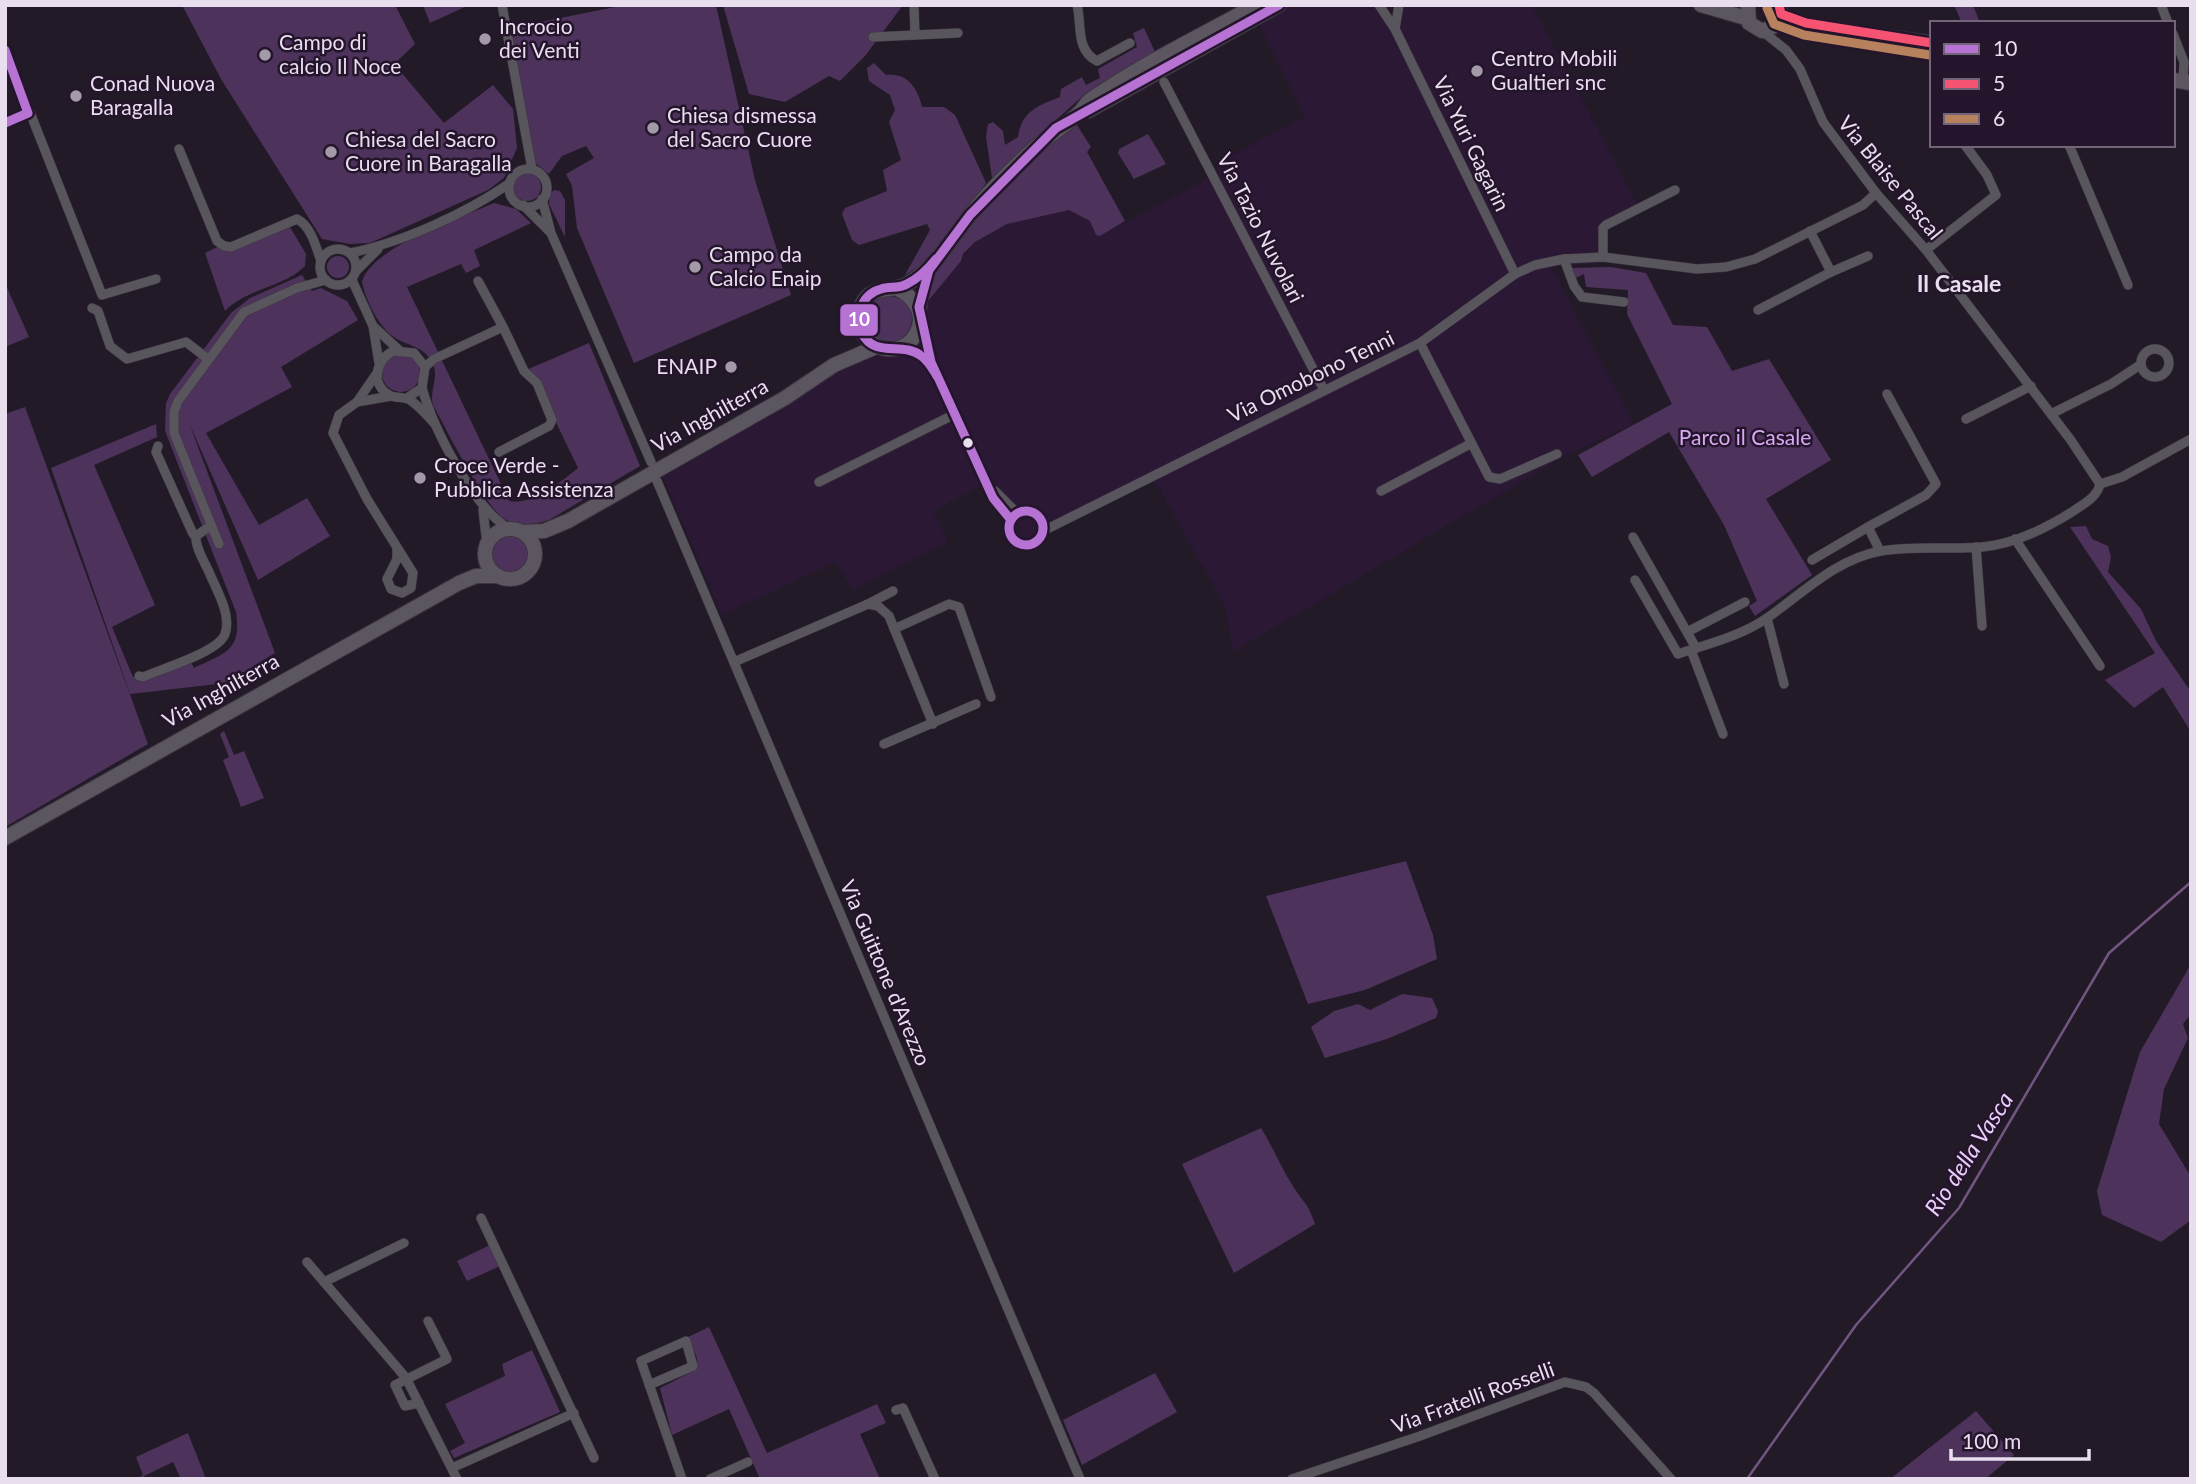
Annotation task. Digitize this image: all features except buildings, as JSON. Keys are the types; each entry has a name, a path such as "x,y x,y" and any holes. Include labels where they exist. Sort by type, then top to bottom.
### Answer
{"main road":[{"name":"Via Inghilterra","path":"920,324 918,308 922,285 933,264 980,203 1037,146 1106,89 1256,5"},
{"name":"Via Inghilterra","path":"1079,112 1091,110 1279,5"},
{"path":"1701,5 1747,12 1752,27 1762,31 1779,16 1806,23 1930,43"},
{"name":"Via Inghilterra","path":"835,365 852,346 859,328 858,314 864,301 881,289 905,286 933,264"},
{"path":"895,288 905,292 918,308"},
{"path":"901,347 916,334 920,324"},
{"path":"859,328 876,347"},
{"name":"Via Inghilterra","path":"459,583 473,569 496,533 544,531 568,521 785,398 835,365 876,347 901,347"},
{"name":"Via Inghilterra","path":"5,837 459,583 476,576 511,579 524,575 533,565 535,552 568,521"},
{"path":"517,531 534,544 535,552"},
{"path":"486,548 488,565 498,576"}],"street":[{"path":"502,5 528,169"},
{"path":"914,5 915,34"},
{"path":"1077,5 1080,16 1077,31 1090,57 1097,61 1130,43"},
{"name":"Via Yuri Gagarin","path":"1379,5 1395,29 1515,274"},
{"path":"1395,29 1399,5"},
{"name":"Via Blaise Pascal","path":"1779,16 1786,50"},
{"name":"Via Blaise Pascal","path":"1762,31 1786,50 1800,69 1823,122 1876,193 1926,250 2031,386 2100,484"},
{"path":"873,37 958,33"},
{"path":"2175,39 2184,62 2182,82"},
{"path":"5,48 28,113 102,295 156,279"},
{"name":"Via Tazio Nuvolari","path":"1164,82 1324,390"},
{"path":"5,123 28,113"},
{"path":"1926,250 1996,195 1987,175 1966,147"},
{"path":"2070,147 2128,285"},
{"path":"179,149 218,241 231,247 297,219 313,238 326,280"},
{"path":"511,196 510,183 514,174 528,169 541,174 546,183 542,199 551,233 651,461"},
{"path":"350,253 379,247 488,198 510,183"},
{"path":"1603,257 1603,228 1606,225 1675,190"},
{"name":"Via Omobono Tenni","path":"1066,516 1040,517 1026,510 1014,517 1009,531 1021,544 1037,541 1043,531 1066,516 1420,342 1515,274 1564,259 1603,257 1713,268 1748,262 1863,205 1876,193"},
{"path":"488,198 511,196 551,233"},
{"path":"523,205 533,205 542,199"},
{"path":"1810,231 1831,272"},
{"path":"313,238 331,250 342,249 350,253 356,261 354,276 362,307 373,326 399,349 422,362 503,327"},
{"path":"340,286 354,276 379,247"},
{"path":"297,288 321,266 331,250"},
{"path":"1758,310 1868,256"},
{"path":"1564,259 1574,286 1582,297 1624,302"},
{"path":"219,544 209,526 173,424 183,391 244,312 297,288 326,280 340,286 362,307"},
{"path":"478,281 524,371 537,383 552,420 549,426 499,452"},
{"path":"92,308 97,311 110,346 127,359 186,342 208,359"},
{"name":"Via Omobono Tenni","path":"920,324 935,371 988,481 993,498 1014,517"},
{"path":"373,326 380,387 391,396"},
{"path":"1420,342 1484,470 1494,479 1500,479 1557,454"},
{"name":"Via Omobono Tenni","path":"901,347 918,353 935,371"},
{"path":"397,550 333,433 339,415 357,401 387,354 399,349"},
{"path":"422,362 422,388 434,422 481,505 487,524 486,548"},
{"path":"2051,414 2111,384 2140,365"},
{"path":"1966,419 2031,386"},
{"path":"407,398 422,388"},
{"path":"1812,560 1926,495 1936,484 1887,394"},
{"path":"357,401 391,396 407,398 434,422"},
{"path":"819,482 956,414"},
{"path":"1635,580 1678,654 1767,618 1824,576 1881,551 1976,547 2015,540 2057,521 2091,499 2100,484 2122,477 2191,439"},
{"path":"1381,491 1470,444"},
{"path":"139,676 143,677 206,650 220,643 226,634 221,601 196,536 156,452 158,446"},
{"name":"Via Guittone d'Arezzo","path":"657,481 1080,1479"},
{"path":"481,505 496,521 517,531"},
{"path":"1040,517 1043,531"},
{"path":"196,536 209,526"},
{"path":"1868,527 1881,551"},
{"path":"1633,537 1689,631 1723,734"},
{"path":"2015,540 2101,666"},
{"path":"1976,547 1982,625"},
{"path":"734,662 893,592"},
{"path":"1689,631 1745,602"},
{"path":"868,604 877,606 889,616 933,724"},
{"path":"894,629 949,604 959,607 991,697"},
{"path":"1767,618 1784,684"},
{"path":"884,744 976,704"},
{"path":"481,1218 594,1458"},
{"path":"324,1282 404,1243"},
{"path":"307,1262 406,1378 454,1473"},
{"path":"419,1403 409,1408 403,1404 395,1385 447,1359 428,1321"},
{"path":"649,1385 693,1366 686,1340 641,1361 649,1385 682,1479"},
{"name":"Via Fratelli Rosselli","path":"1292,1479 1420,1436 1565,1382 1586,1387 1594,1394 1671,1479"},
{"path":"896,1410 903,1408 935,1479"},
{"path":"444,1479 574,1413"},
{"path":"710,1479 748,1462"}],"shaded area":[{"path":"1283,5 1373,5 1398,39 1402,5 1532,5 1642,213 1608,230 1608,262 1551,267 1634,424 1570,453 1233,652 1225,607 1157,484 1152,481 1049,531 1043,541 1026,548 1008,540 1001,518 991,508 981,486 933,511 948,542 852,590 836,562 722,615 663,477 796,400 861,357 906,352 918,356 925,338 928,301 975,242 1007,224 1069,210 1091,221 1096,235 1100,236 1218,173 1216,164 1305,116 1259,24"}],"green space":[{"path":"182,5 395,5 415,44 394,64 444,123 493,85 513,109 517,148 504,178 488,190 370,243 350,244 322,239 221,79"},
{"path":"423,5 469,5 430,23"},
{"path":"625,5 716,5 755,180 791,295 634,363 577,228 572,186 566,174 594,158 586,146 562,156 549,174 535,163 506,29"},
{"path":"723,5 903,5 865,56 840,81 829,76 785,102 749,94"},
{"path":"1954,5 1973,5 1979,21 1961,21"},
{"path":"1144,28 1155,52 1086,93 992,178 986,137 988,124 993,122 1003,131 1005,145 1018,137 1027,115 1060,97 1061,89 1082,77 1086,85 1100,78 1098,69 1137,47 1133,33"},
{"path":"874,63 886,75 906,79 918,94 922,107 944,107 955,115 986,183 929,260 905,275 930,230 927,224 859,245 852,240 842,214 845,208 887,191 883,170 901,160 889,122 895,110 890,95 869,81 867,68"},
{"path":"1074,124 1091,147 1087,152 1125,221 1100,236 1096,235 1090,221 1069,210 1007,224 975,242 963,254 961,261 928,301 926,324 923,299 930,275 981,210 1017,173"},
{"path":"1148,134 1166,164 1134,179 1118,153 1119,149"},
{"path":"527,173 537,177 541,187 537,197 527,201 517,197 513,187 517,177"},
{"path":"554,190 560,191 565,200 565,237 549,204 550,194"},
{"path":"494,203 516,209 531,223 474,250 480,266 466,273 461,264 407,287 509,501 518,502 536,496 578,468 537,383 524,371 589,343 640,466 549,520 533,524 506,520 488,501 433,405 435,372 431,360 421,350 397,339 386,330 372,310 362,281 370,268 400,245"},
{"path":"290,227 306,254 305,266 286,279 244,297 225,311 205,253 217,247 228,251"},
{"path":"338,256 348,263 349,267 342,277 338,278 328,271 327,267 334,257"},
{"name":"Parco il Casale","path":"1611,267 1646,273 1673,325 1707,327 1732,371 1769,359 1831,460 1766,499 1812,575 1755,616 1749,606 1757,601 1724,525 1669,432 1592,477 1578,455 1672,404 1627,314 1628,290 1586,287 1584,274 1574,279 1573,268"},
{"path":"302,275 312,291 321,288 347,301 358,320 281,367 292,387 206,433 259,525 307,498 330,536 258,580 189,423 275,653 226,683 130,694 51,468 156,424 157,437 94,465 155,605 112,627 133,677 143,677 189,658 194,668 229,649 236,635 236,612 165,431 166,403 231,313 250,298"},
{"path":"5,283 29,337 5,347"},
{"path":"889,296 905,303 912,319 905,335 889,342 873,335 866,319 873,303"},
{"path":"401,354 414,360 420,373 414,386 401,392 388,386 382,373 388,360"},
{"path":"25,407 148,744 5,827 5,414"},
{"path":"2086,526 2092,539 2108,546 2111,557 2108,572 2141,609 2156,641 2191,692 2191,732 2163,687 2134,708 2105,680 2155,653 2070,527"},
{"path":"510,535 523,541 529,554 523,567 510,573 497,567 491,554 497,541"},
{"path":"224,731 234,755 244,751 264,798 241,807 223,760 229,757 220,734"},
{"path":"1406,861 1433,935 1437,959 1365,990 1308,1004 1266,896"},
{"path":"2191,964 2191,1014 2183,1024 2188,1038 2164,1089 2159,1124 2191,1177 2191,1220 2161,1242 2102,1215 2097,1191 2140,1052"},
{"path":"1402,994 1432,998 1438,1011 1436,1018 1387,1039 1325,1058 1311,1027 1334,1011 1358,1004 1370,1010"},
{"path":"1261,1128 1315,1224 1234,1273 1182,1164"},
{"path":"490,1245 500,1266 467,1281 457,1261"},
{"path":"709,1327 767,1453 877,1404 886,1423 860,1434 880,1479 760,1479 729,1409 672,1435 660,1388 697,1369 697,1358 688,1337"},
{"path":"532,1350 560,1412 454,1458 450,1451 465,1443 445,1404 505,1376 502,1364"},
{"path":"1155,1373 1177,1412 1082,1465 1063,1420"},
{"path":"1976,1411 2014,1455 1985,1479 1890,1479"},
{"path":"188,1433 206,1479 181,1479 173,1462 144,1476 145,1479 137,1479 143,1475 136,1457"}],"waterway":[{"name":"Rio della Vasca","path":"1747,1479 1856,1325 1959,1208 2109,953 2191,882"}],"transit line":[{"name":"10","path":"1011,520 993,498 931,362 919,307 929,270 970,215 1056,128 1279,5"},
{"name":"5","path":"1779,5 1781,14 1806,23 1930,43"},
{"name":"6","path":"1767,8 1774,24 1804,35 1930,55"},
{"name":"10","path":"5,50 28,113 5,123"},
{"name":"10","path":"936,259 923,273 907,284 874,292 861,306 859,320 867,341 881,348 913,351 930,364 937,376"},
{"name":"10","path":"1026,511 1038,516 1043,528 1038,540 1026,545 1014,540 1009,528 1014,516 1026,511"}],"place":[{"name":"Incrocio dei Venti","path":"485,39"},
{"name":"Campo di calcio Il Noce","path":"265,55"},
{"name":"Centro Mobili Gualtieri snc","path":"1477,71"},
{"name":"Conad Nuova Baragalla","path":"76,96"},
{"name":"Chiesa dismessa del Sacro Cuore","path":"653,128"},
{"name":"Chiesa del Sacro Cuore in Baragalla","path":"331,152"},
{"name":"Campo da Calcio Enaip","path":"695,267"},
{"name":"ENAIP","path":"731,367"},
{"name":"Croce Verde - Pubblica Assistenza","path":"420,478"}],"district":[{"name":"Il Casale","path":"1959,284"}]}
